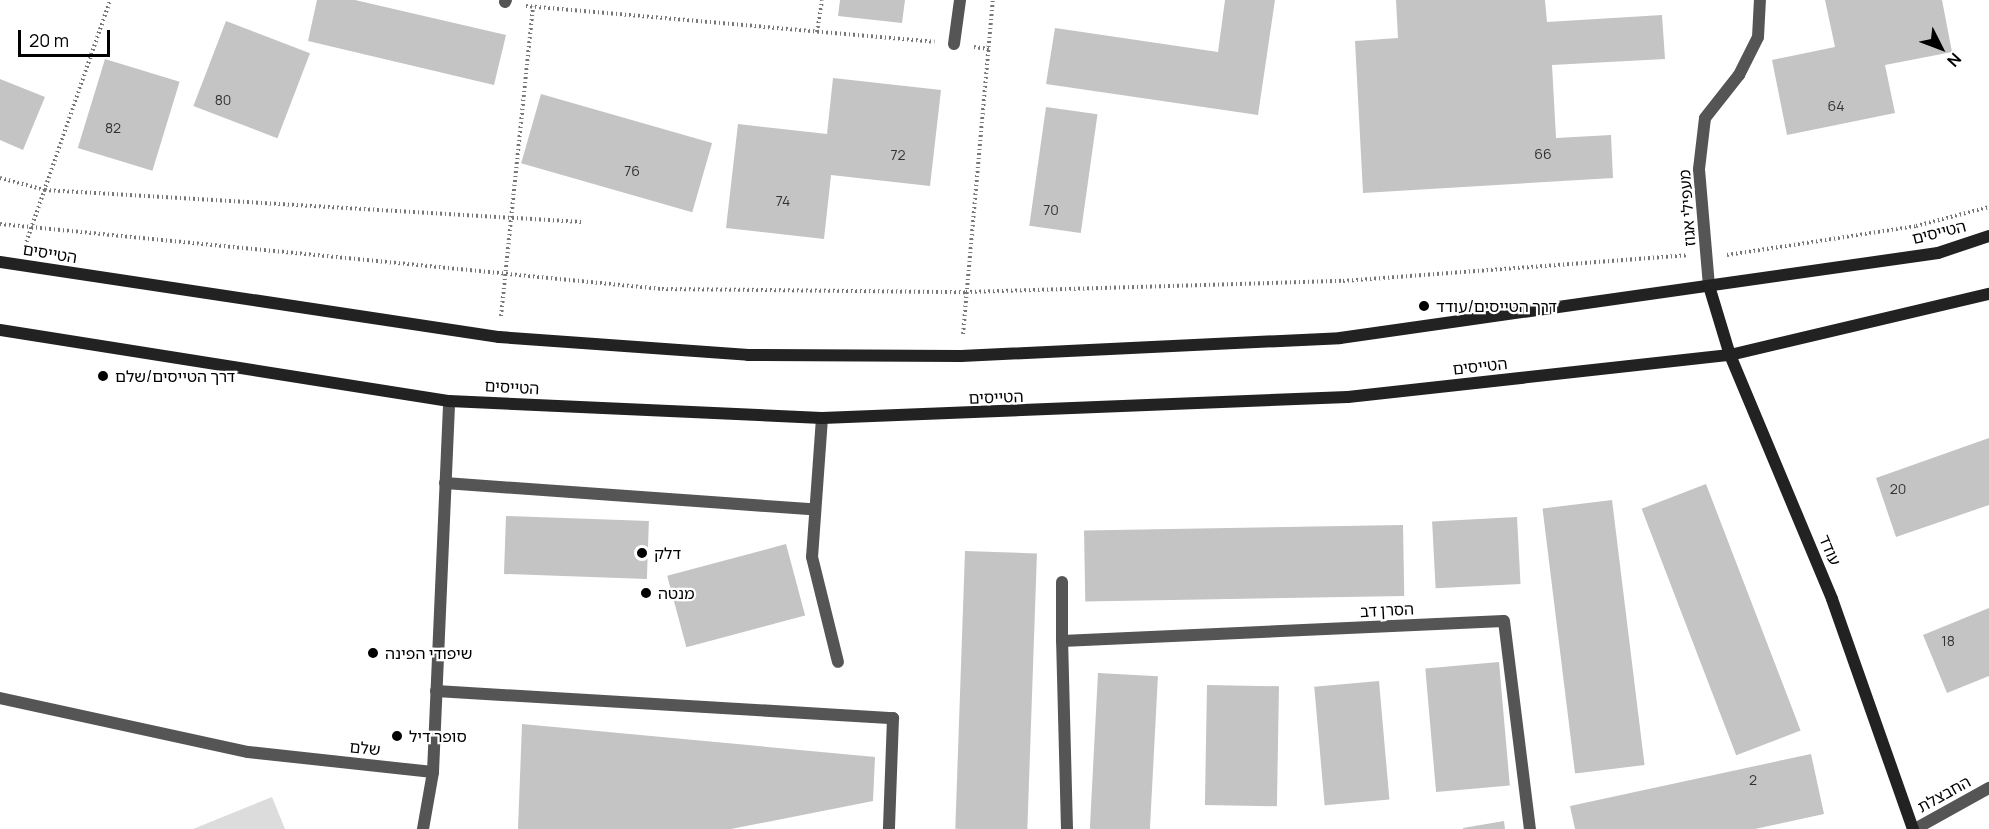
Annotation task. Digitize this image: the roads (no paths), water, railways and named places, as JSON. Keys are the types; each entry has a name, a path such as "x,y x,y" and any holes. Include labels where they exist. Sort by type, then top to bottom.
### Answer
{"main road":[{"name":"הטייסים","path":"0,262 499,337 748,355 961,356 1340,338 1938,253 1989,236"},
{"name":"עודד","path":"1708,286 1730,355 1832,599 1914,829"},
{"name":"הטייסים","path":"0,330 449,401 822,418 1348,397 1730,355 1989,294"}],"street":[{"path":"954,44 960,0"},
{"name":"מעפילי אגוז","path":"1708,286 1699,170 1705,118 1739,75 1758,38 1760,0"},
{"path":"423,829 433,772 449,401"},
{"path":"822,418 812,509 812,557 838,662"},
{"path":"445,483 812,509"},
{"path":"1062,582 1067,829"},
{"name":"הסרן דב","path":"1062,641 1504,621 1530,829"},
{"path":"436,691 893,718 889,829"},
{"name":"שלם","path":"0,698 248,752 433,772"},
{"name":"החבצלת","path":"1914,829 1989,788"}],"place":[{"name":"דרך הטייסים/עודד","path":"1424,306"},
{"name":"דרך הטייסים/שלם","path":"103,376"},
{"name":"דלק","path":"642,553"},
{"name":"מנטה","path":"646,593"},
{"name":"שיפודי הפינה","path":"373,653"},
{"name":"סופר דיל","path":"397,736"}]}
